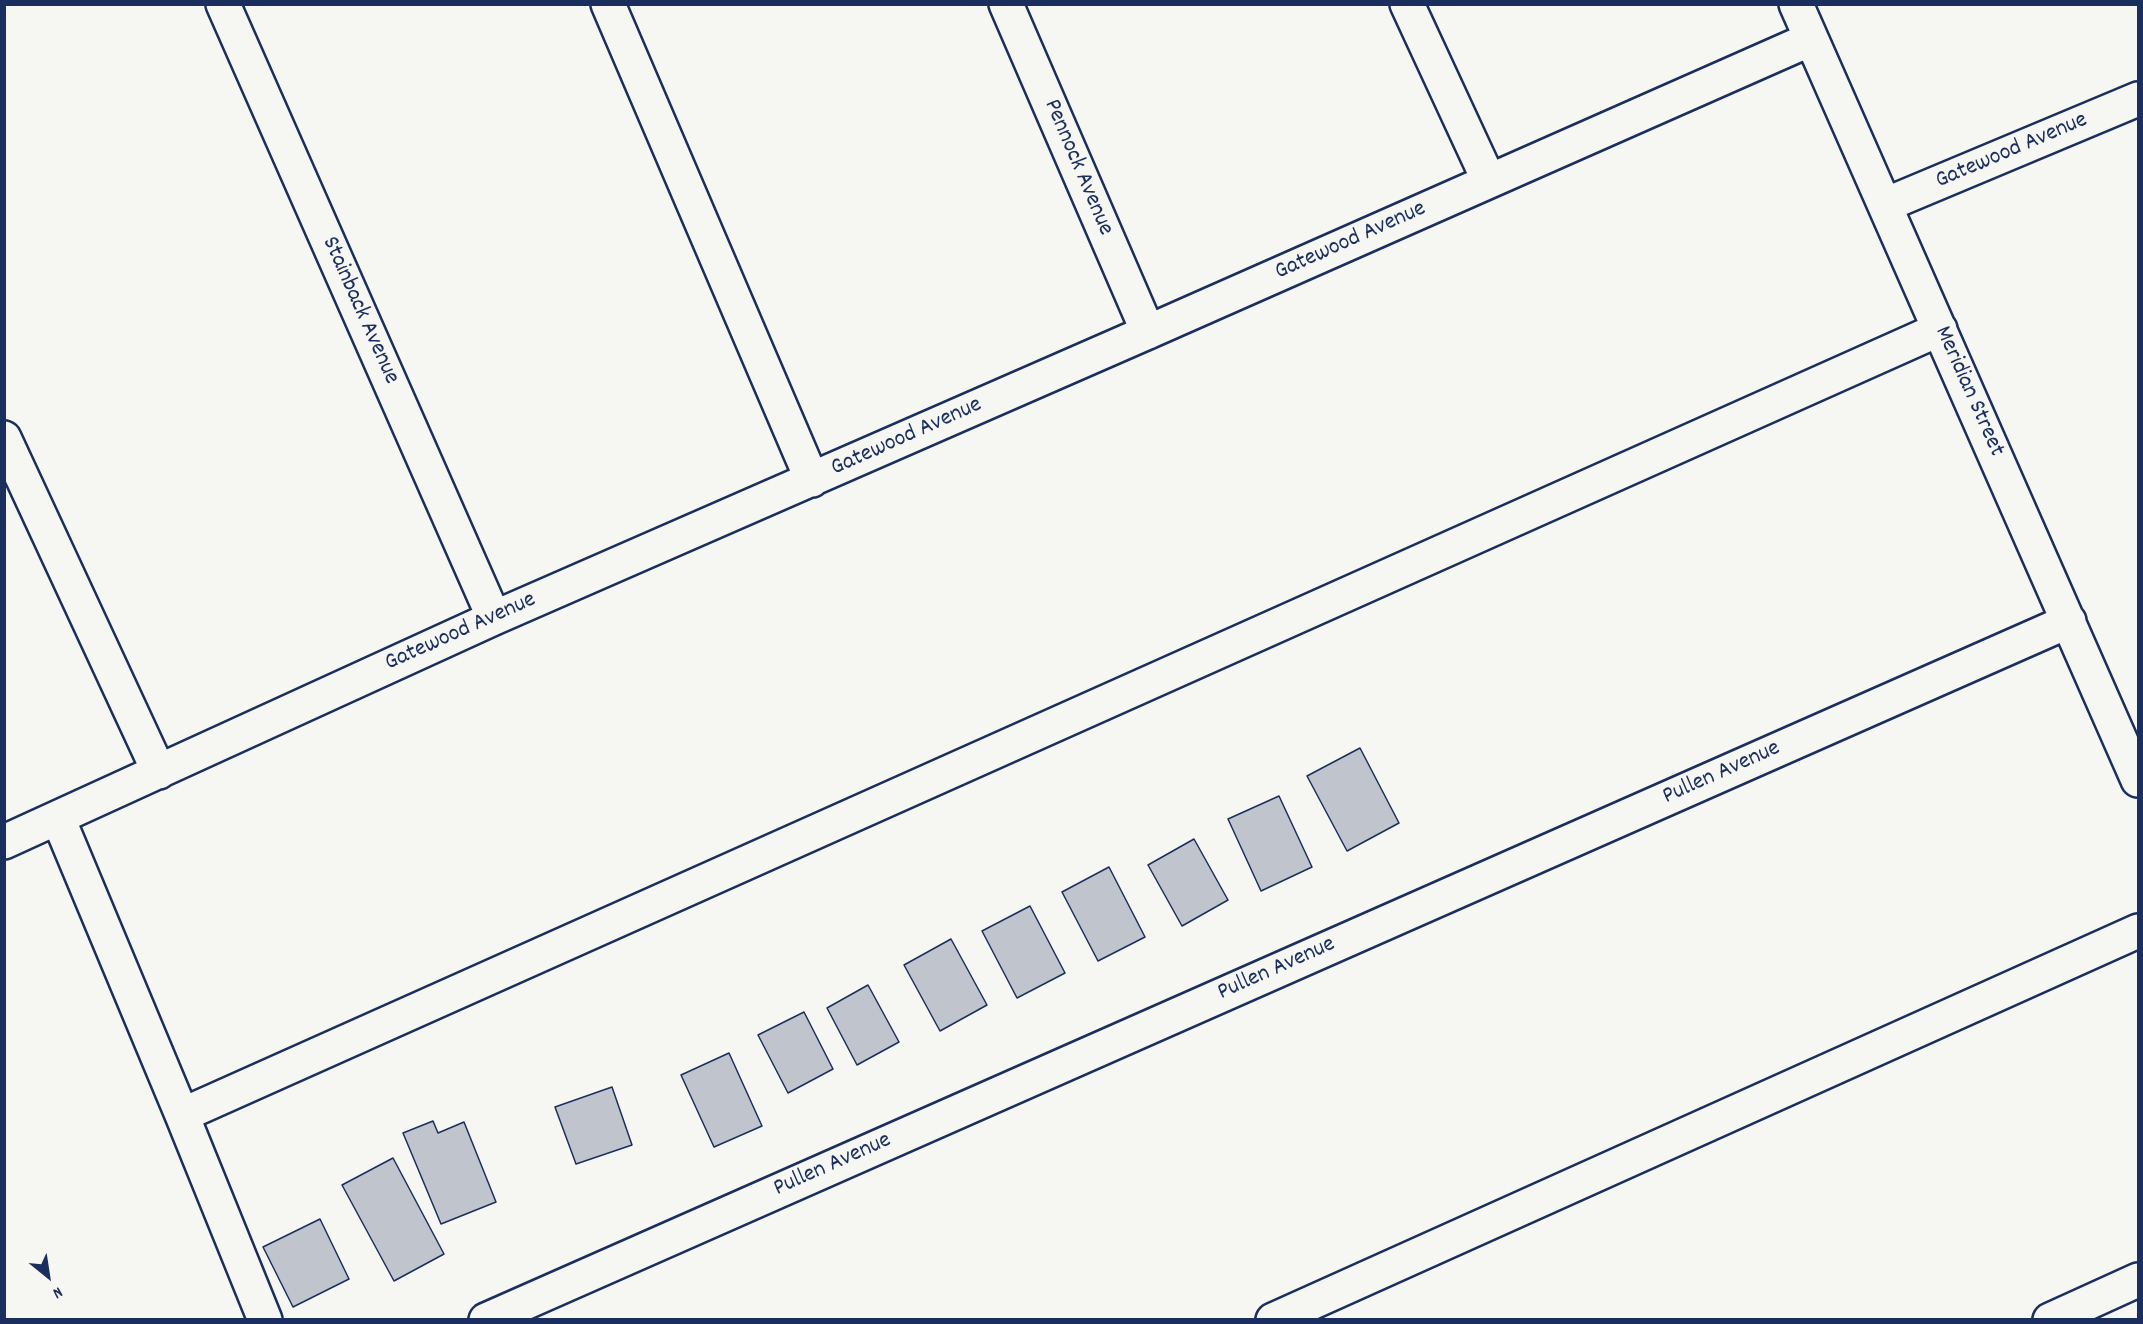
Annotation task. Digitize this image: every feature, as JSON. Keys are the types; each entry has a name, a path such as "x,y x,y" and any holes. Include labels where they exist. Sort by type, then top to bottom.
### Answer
{"street":[{"name":"Stainback Avenue","path":"223,4 494,618"},
{"path":"608,4 812,480"},
{"name":"Pennock Avenue","path":"1006,4 1148,332"},
{"path":"1407,4 1490,181"},
{"name":"Meridian Street","path":"1796,4 2139,780"},
{"name":"Gatewood Avenue","path":"4,842 494,618 1811,39"},
{"name":"Gatewood Avenue","path":"1885,205 2139,99"},
{"path":"182,1115 1940,329"},
{"path":"4,438 159,772"},
{"name":"Pullen Avenue","path":"486,1320 2069,621"},
{"path":"58,818 265,1320"},
{"path":"1273,1320 2139,931"},
{"path":"2050,1320 2139,1280"}],"building":[{"path":"1360,748 1399,823 1347,851 1307,776"},
{"path":"1279,796 1312,867 1261,891 1228,819"},
{"path":"1194,839 1228,900 1182,926 1148,865"},
{"path":"1109,867 1145,937 1098,961 1062,892"},
{"path":"1030,906 1065,973 1017,998 982,931"},
{"path":"951,939 987,1005 940,1031 904,965"},
{"path":"868,985 899,1042 857,1065 827,1008"},
{"path":"804,1012 833,1069 788,1093 758,1035"},
{"path":"729,1053 762,1126 714,1147 681,1075"},
{"path":"612,1087 632,1145 576,1164 555,1107"},
{"path":"433,1121 438,1133 464,1122 496,1202 441,1224 403,1133"},
{"path":"393,1158 444,1254 394,1281 342,1185"},
{"path":"320,1219 349,1279 293,1307 263,1247"}]}
